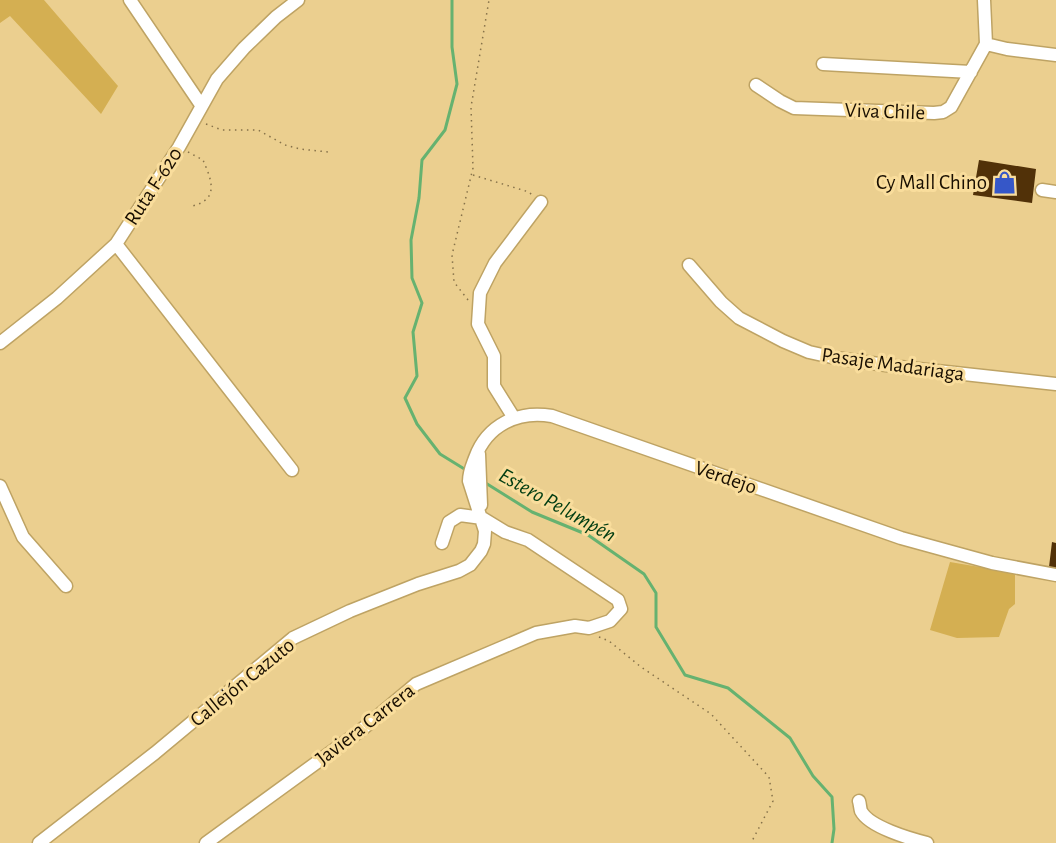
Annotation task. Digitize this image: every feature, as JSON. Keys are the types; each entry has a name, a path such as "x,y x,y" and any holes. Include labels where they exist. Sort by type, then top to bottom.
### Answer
{"street":[{"path":"130,0 201,105"},
{"name":"Ruta F-620","path":"0,343 57,298 116,244 179,147 217,79 244,48 276,17 298,0"},
{"path":"984,0 986,44 1056,55"},
{"name":"Viva Chile","path":"756,85 794,108 943,112 951,107 986,44"},
{"path":"823,64 971,72"},
{"path":"1042,190 1056,192"},
{"path":"514,418 494,386 494,356 478,324 480,294 495,263 542,201"},
{"path":"116,244 291,470"},
{"name":"Pasaje Madariaga","path":"689,265 721,302 740,318 809,352 891,366 1056,384"},
{"name":"Verdejo","path":"478,450 495,429 514,418 534,414 552,416 901,538 992,563 1056,574"},
{"name":"Callejón Cazuto","path":"39,843 155,753 293,638 350,610 470,565 478,556 485,531 482,518 478,450"},
{"path":"0,486 23,537 66,586"},
{"path":"442,543 449,522 460,515 482,518"},
{"name":"Javiera Carrera","path":"206,843 360,731 416,684 536,633 575,626 589,628 610,621 621,609 618,600 528,540 505,532 482,518"},
{"path":"859,801 861,811 870,820 890,832 927,843"}],"path":[{"path":"479,312 464,297 454,282 452,255 473,168 471,107 489,0"},
{"path":"195,118 213,128 258,130 285,145 328,152"},
{"path":"179,147 202,160 211,183 211,194 205,201 190,207"},
{"path":"472,174 528,192 542,201"},
{"path":"609,640 641,667 711,714 769,777 773,801 751,843"}],"shaded area":[{"path":"0,0 44,0 118,86 101,114 10,16 0,23"},
{"path":"950,562 1015,573 1015,604 1009,609 999,637 957,638 930,630"}],"building":[{"name":"Cy Mall Chino","path":"979,160 1036,169 1032,203 973,195"},
{"path":"1052,542 1056,543 1056,568 1049,567"}],"waterway":[{"name":"Estero Pelumpén","path":"452,0 452,47 457,84 445,130 422,160 419,198 411,240 412,278 422,303 413,332 417,376 405,398 417,424 440,454 466,470"},
{"name":"Estero Pelumpén","path":"484,482 532,512 588,535 644,574 656,593 656,627 685,675 728,688 790,738 813,776 832,797 834,829 832,843"}],"place":[{"name":"Cy Mall Chino","path":"1005,182"}]}
